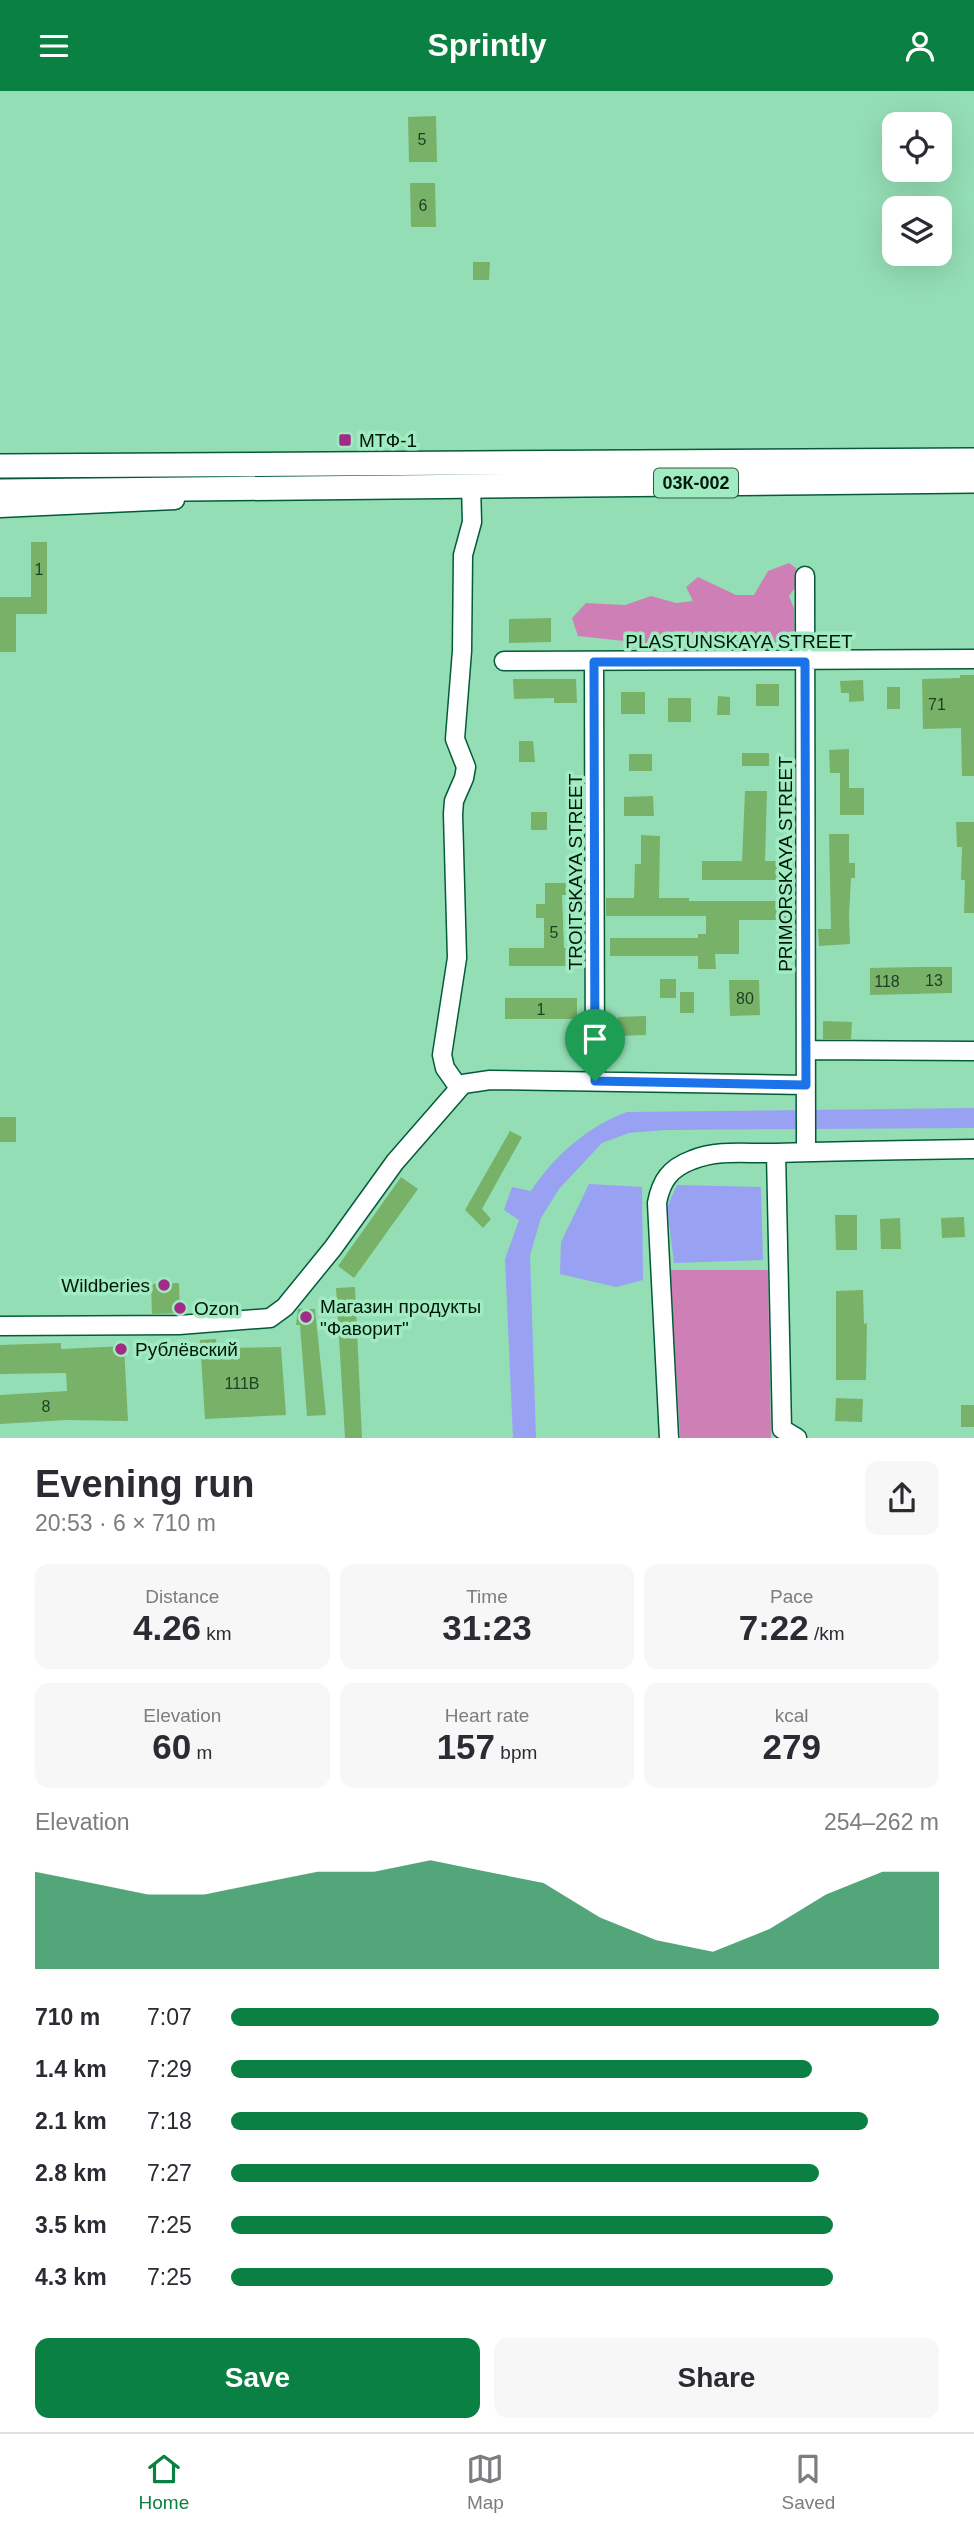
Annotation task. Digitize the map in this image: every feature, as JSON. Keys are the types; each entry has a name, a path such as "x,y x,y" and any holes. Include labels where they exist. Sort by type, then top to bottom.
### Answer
{"main road":[{"name":"03К-002","path":"0,465 974,460"},
{"name":"03К-002","path":"0,491 974,481"}],"street":[{"path":"459,1088 445,1068 442,1055 457,958 453,814 454,801 466,767 455,739 462,651 463,555 472,521 471,485"},
{"path":"0,508 263,495 290,487"},
{"name":"PRIMORSKAYA STREET","path":"805,576 806,1152"},
{"name":"PLASTUNSKAYA STREET","path":"504,661 805,662 974,659"},
{"name":"TROITSKAYA STREET","path":"594,662 595,1081"},
{"path":"807,1050 974,1051"},
{"path":"0,1326 179,1325 270,1318 285,1307 333,1248 395,1162 463,1084 490,1080 806,1085"},
{"path":"669,1438 657,1203 660,1186 670,1172 691,1160 743,1151 776,1153 974,1149"},
{"path":"776,1153 782,1429 797,1438"}],"shaded area":[{"path":"789,563 796,568 795,588 789,596 794,608 795,651 647,654 642,643 578,636 572,618 586,603 625,605 651,596 676,603 693,601 686,587 698,577 736,595 754,595 768,571"},
{"path":"670,1270 768,1270 771,1438 680,1438"}],"water":[{"path":"974,1108 974,1128 665,1130 629,1133 602,1143 559,1189 541,1218 530,1255 536,1438 513,1438 505,1259 519,1220 504,1210 512,1187 531,1191 561,1154 586,1134 627,1112"},
{"path":"589,1184 642,1187 643,1280 616,1287 560,1274 561,1242"},
{"path":"677,1185 761,1187 763,1260 674,1263 667,1207"}],"building":[{"path":"436,116 437,162 409,162 408,117"},
{"path":"410,183 435,183 436,227 411,227"},
{"path":"473,262 490,262 489,280 473,280"},
{"path":"31,542 47,542 47,614 16,614 16,652 0,652 0,597 31,597"},
{"path":"551,618 551,642 509,643 509,619"},
{"path":"960,675 974,675 974,776 962,776 961,728 923,729 922,679 960,678"},
{"path":"513,679 576,679 577,703 554,703 554,698 514,699"},
{"path":"863,680 864,701 849,702 849,693 841,693 840,681"},
{"path":"756,684 779,684 779,706 756,706"},
{"path":"887,687 900,687 900,709 887,709"},
{"path":"621,692 645,692 645,714 621,714"},
{"path":"718,696 730,697 730,715 717,715"},
{"path":"668,698 691,698 691,722 668,722"},
{"path":"519,741 533,741 535,762 519,762"},
{"path":"849,749 849,788 864,788 864,815 840,815 840,773 830,773 829,750"},
{"path":"742,753 769,753 769,766 742,766"},
{"path":"629,754 652,754 652,771 629,771"},
{"path":"745,791 767,791 765,861 783,861 783,880 702,880 702,861 742,861"},
{"path":"653,796 654,816 624,816 624,797"},
{"path":"531,812 547,812 547,830 531,830"},
{"path":"956,822 974,822 974,913 964,913 965,880 961,880 962,847 957,847"},
{"path":"829,834 849,834 849,863 855,863 855,878 851,878 850,944 819,946 818,929 831,929"},
{"path":"641,835 660,836 659,898 689,898 689,901 786,901 786,920 739,920 739,954 715,954 716,969 698,969 698,956 610,956 610,938 698,938 698,934 706,934 706,916 606,916 606,898 634,898 635,864 641,864"},
{"path":"545,883 566,883 566,895 562,895 564,948 578,948 578,966 509,966 509,948 544,948 544,918 536,918 536,904 545,904"},
{"path":"952,967 952,993 870,995 870,968"},
{"path":"660,979 676,979 676,998 660,998"},
{"path":"729,980 759,980 760,1015 730,1016"},
{"path":"680,992 694,992 694,1013 680,1013"},
{"path":"505,998 577,998 577,1019 505,1019"},
{"path":"646,1016 646,1035 618,1036 618,1017"},
{"path":"823,1021 852,1022 851,1039 823,1039"},
{"path":"0,1117 16,1117 16,1142 0,1142"},
{"path":"510,1131 522,1137 482,1209 491,1219 483,1228 465,1210"},
{"path":"401,1177 418,1189 354,1278 338,1266"},
{"path":"835,1215 857,1215 857,1250 836,1250"},
{"path":"964,1217 965,1237 942,1238 941,1218"},
{"path":"900,1218 901,1249 881,1249 880,1219"},
{"path":"179,1283 180,1313 152,1314 151,1284"},
{"path":"355,1287 362,1438 345,1438 336,1288"},
{"path":"863,1290 864,1324 867,1323 866,1380 836,1380 836,1291"},
{"path":"298,1309 315,1309 326,1415 307,1416 300,1325 296,1325"},
{"path":"216,1339 217,1348 281,1347 286,1415 205,1419 200,1340"},
{"path":"61,1343 61,1349 124,1346 128,1421 67,1420 0,1424 0,1395 67,1391 66,1373 0,1374 0,1345"},
{"path":"836,1398 863,1399 862,1422 835,1421"},
{"path":"961,1405 974,1405 974,1427 961,1427"}],"place":[{"name":"МТФ-1","path":"345,440"},
{"name":"Wildberies","path":"164,1285"},
{"name":"Ozon","path":"180,1308"},
{"name":"Магазин продукты \"Фаворит\"","path":"306,1317"},
{"name":"Рублёвский","path":"121,1349"}],"route":[{"path":"594,662 805,662 806,1085 595,1081 597,1018 594,662"}]}
